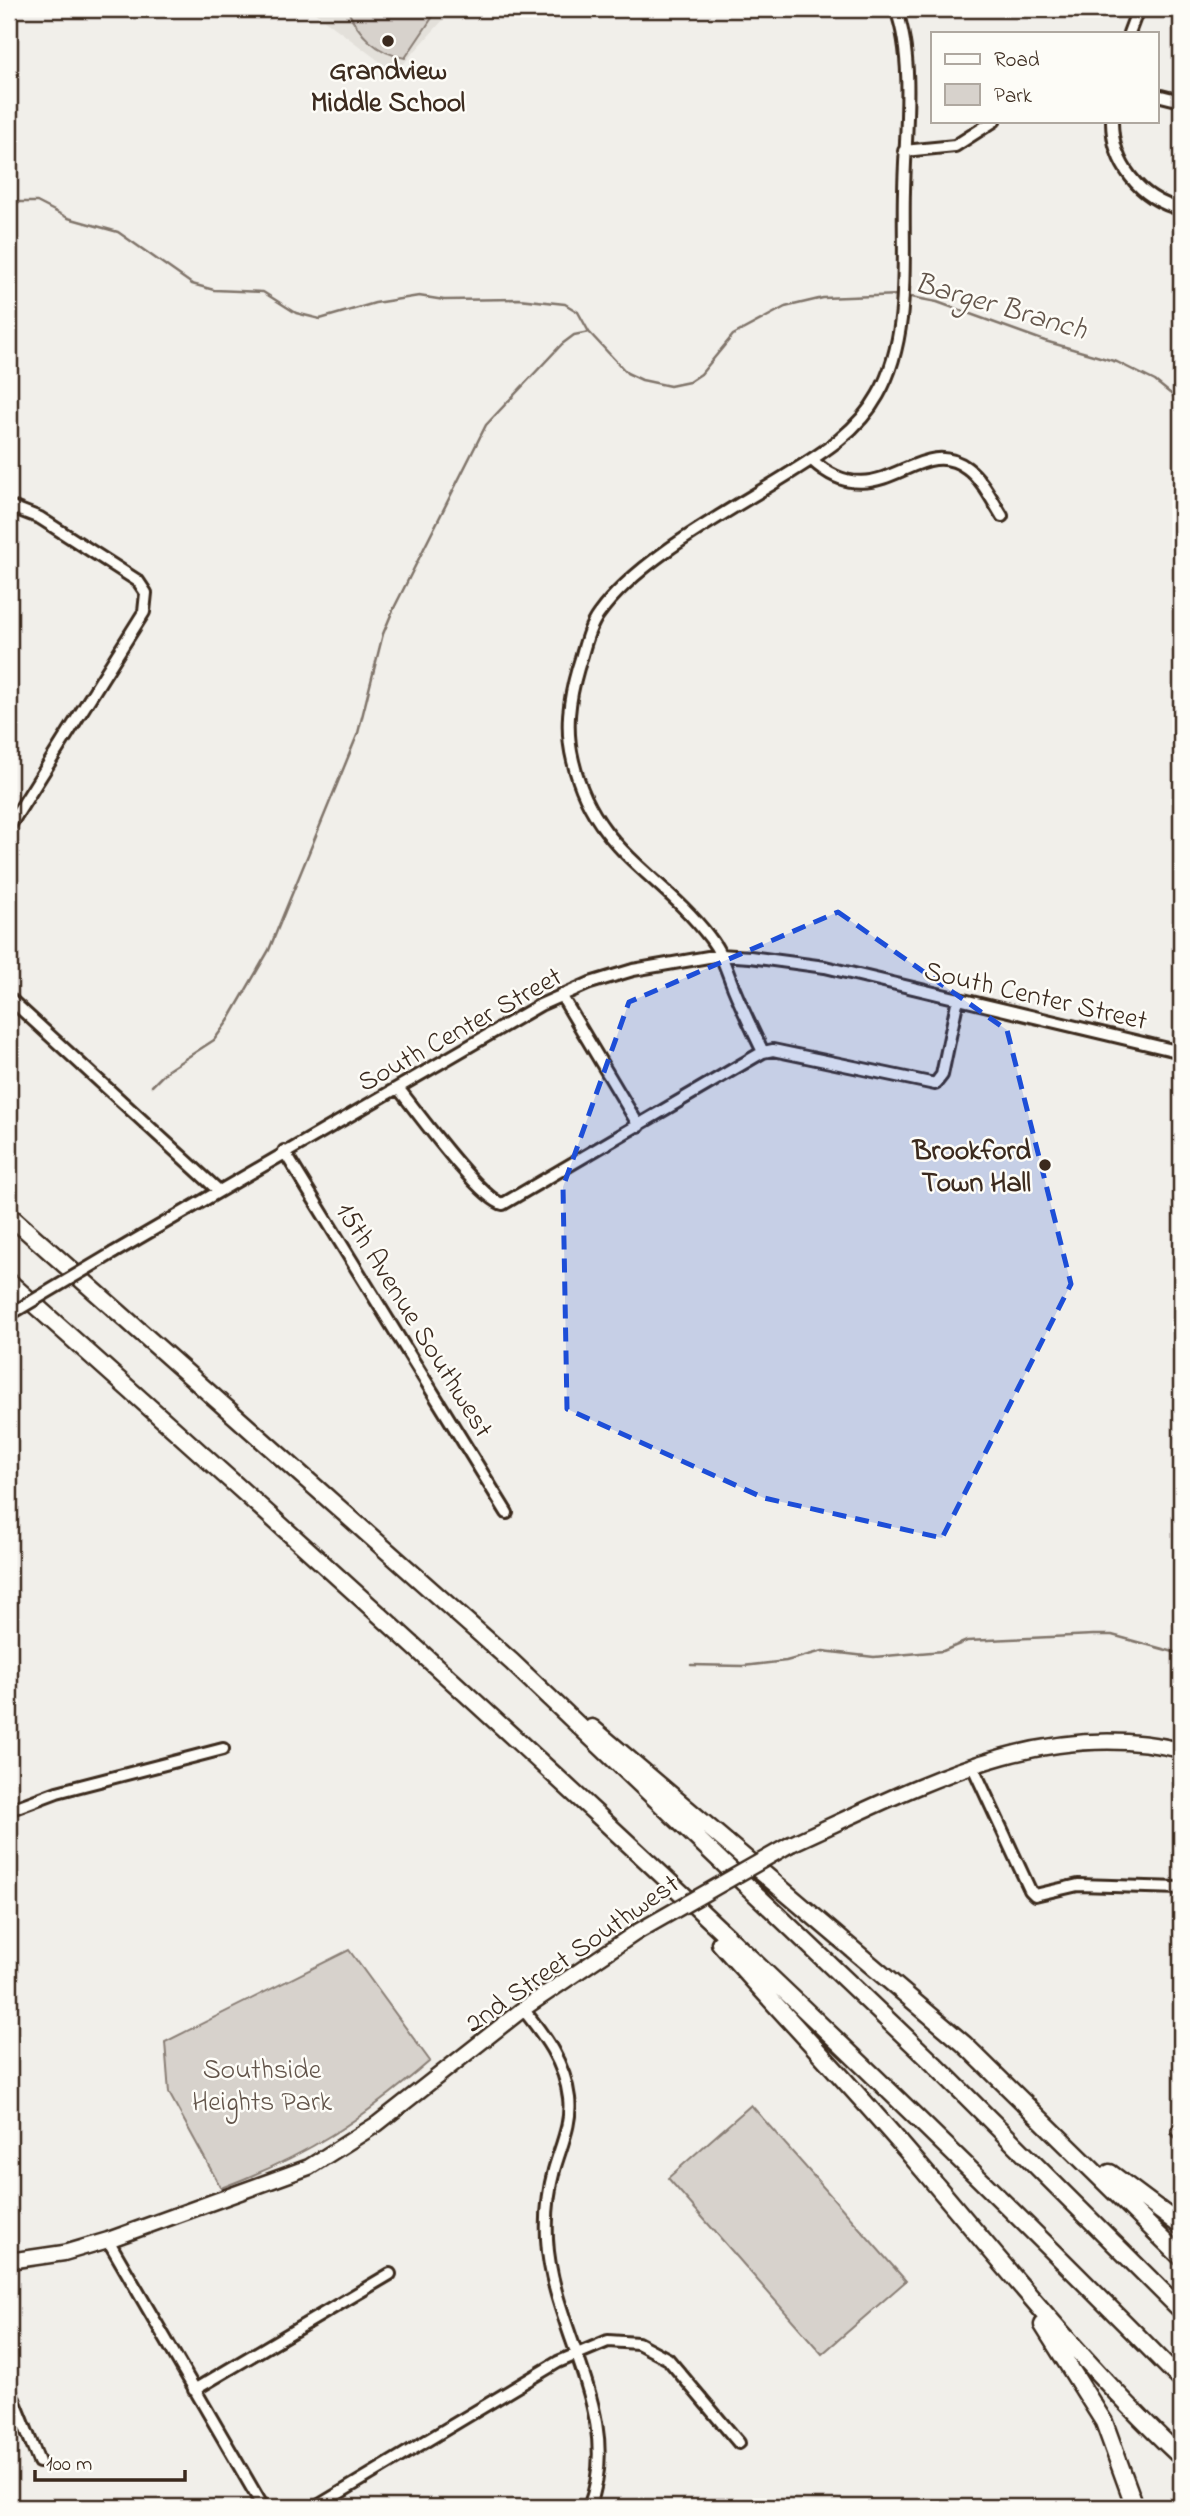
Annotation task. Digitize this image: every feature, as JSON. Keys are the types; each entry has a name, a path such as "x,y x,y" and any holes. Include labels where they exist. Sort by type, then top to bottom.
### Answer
{"highway":[{"path":"9,1215 444,1601 541,1691 934,2064 1181,2309"},
{"path":"9,1282 446,1674 906,2107 1181,2380"},
{"path":"541,1691 666,1788 915,2000 1031,2108 1181,2257"},
{"path":"662,1877 916,2162 1102,2379 1181,2457"},
{"path":"1031,2108 1124,2185 1181,2226"},
{"path":"996,2257 1073,2369 1104,2422 1135,2507"}],"main road":[{"name":"2nd Street Southwest","path":"9,2261 64,2253 108,2240 309,2167 377,2124 523,2009 637,1931 791,1844 972,1765 1021,1750 1069,1741 1130,1740 1181,1750"}],"street":[{"path":"763,1052 720,955 701,926 620,850 591,810 579,783 569,745 572,690 591,627 625,585 668,551 812,460 851,431 866,414 892,365 900,323 906,59 904,34 896,9"},
{"path":"1129,32 1138,9"},
{"path":"1158,95 1181,101"},
{"path":"904,151 955,146 992,122"},
{"path":"1112,122 1115,153 1132,179 1157,200 1181,209"},
{"path":"812,460 838,479 863,484 929,460 954,462 977,478 1002,516"},
{"path":"9,506 51,525 138,581 146,593 144,612 9,827"},
{"name":"South Center Street","path":"9,1315 284,1151 561,995 633,970 720,955 804,962 1181,1052"},
{"path":"561,995 639,1126"},
{"path":"9,998 218,1190"},
{"path":"398,1088 447,1149 496,1202 510,1203 763,1052 773,1050 935,1084 942,1075 958,998"},
{"name":"15th Avenue Southwest","path":"284,1151 507,1513"},
{"path":"9,1810 57,1792 223,1749"},
{"path":"972,1765 1030,1890 1039,1895 1078,1885 1181,1888"},
{"path":"523,2009 555,2054 569,2098 566,2137 549,2190 547,2239 552,2275 600,2441 598,2479 589,2507"},
{"path":"108,2240 263,2507"},
{"path":"194,2390 390,2274"},
{"path":"316,2507 576,2353 598,2343 638,2343 659,2353 677,2367 739,2443"},
{"path":"9,2387 39,2462"}],"highlighted area":[{"path":"838,912 1007,1030 1071,1284 942,1538 764,1498 567,1409 563,1187 629,1002"}],"shaded area":[{"name":"Grandview Middle School","path":"310,9 453,9 395,73"}],"green space":[{"path":"347,9 438,9 405,58 377,47 363,35"},
{"name":"Southside Heights Park","path":"349,1950 430,2061 380,2102 332,2135 280,2163 221,2188 169,2093 165,2042"},
{"path":"751,2105 906,2281 822,2354 668,2178"}],"waterway":[{"name":"Barger Branch","path":"9,202 37,202 68,218 118,232 192,284 214,290 263,292 296,313 320,319 375,303 419,296 444,300 519,299 565,304 578,312 589,332 627,373 642,380 670,386 689,382 701,374 733,335 785,307 823,298 900,295"},
{"name":"Barger Branch","path":"906,296 937,302 1045,341 1117,362 1155,381 1181,402"},
{"path":"152,1086 168,1070 214,1040 269,950 358,733 383,634 486,425 562,344 574,335 589,332"},
{"path":"691,1665 743,1666 786,1661 823,1651 874,1657 943,1651 967,1641 1093,1635 1112,1635 1181,1654"}],"place":[{"name":"Grandview Middle School","path":"388,41"},
{"name":"Brookford Town Hall","path":"1045,1165"}]}
